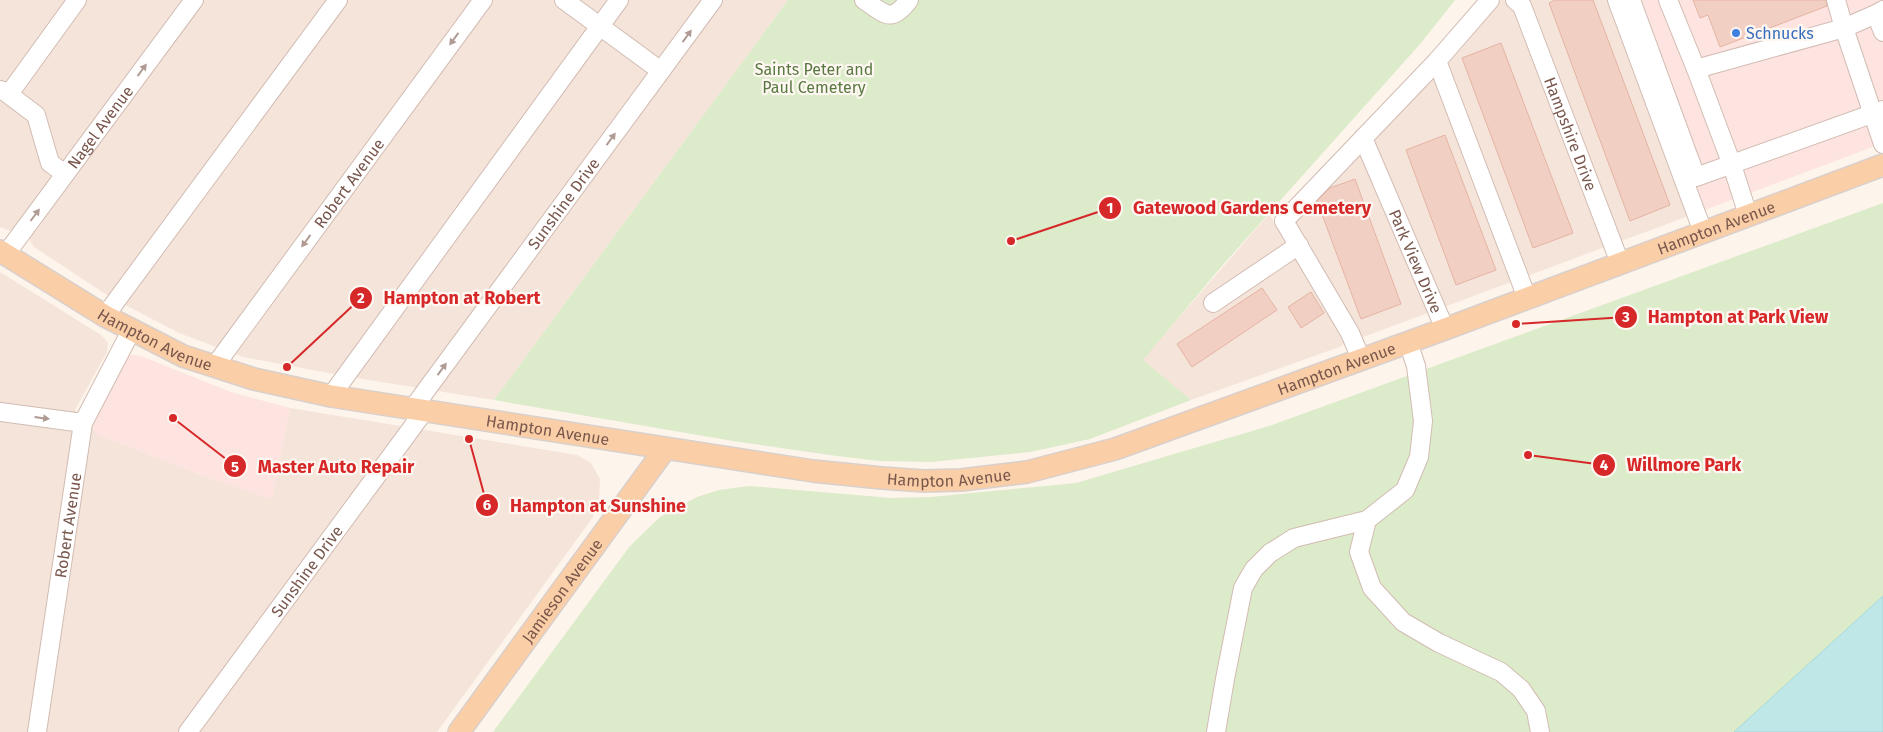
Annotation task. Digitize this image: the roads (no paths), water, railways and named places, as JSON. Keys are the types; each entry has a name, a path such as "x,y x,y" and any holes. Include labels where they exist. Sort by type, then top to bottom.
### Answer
{"main road":[{"name":"Hampton Avenue","path":"3,252 132,331 183,356 254,379 331,396 813,471 924,481 961,480 1027,472 1115,449 1445,329 1883,165"},
{"name":"Jamieson Avenue","path":"459,732 665,449"}],"street":[{"path":"66,174 50,163 36,115 4,92 77,0"},
{"name":"Nagel Avenue","path":"3,252 66,174 194,0"},
{"path":"105,316 338,0"},
{"name":"Robert Avenue","path":"214,367 483,0"},
{"path":"564,0 661,71"},
{"path":"331,396 619,0"},
{"name":"Sunshine Drive","path":"188,732 713,0"},
{"path":"864,0 884,14 892,16 900,12 909,0"},
{"path":"1361,358 1350,332 1284,221 1437,61 1490,0"},
{"path":"1617,0 1703,232"},
{"path":"1632,0 1696,178 1878,112"},
{"path":"1668,0 1732,165 1748,215"},
{"path":"1836,0 1844,28 1878,112 1883,144"},
{"name":"Hampshire Drive","path":"1518,3 1620,263"},
{"path":"1696,69 1844,28 1880,12 1883,32"},
{"path":"1437,61 1527,298"},
{"name":"Park View Drive","path":"1363,138 1445,329"},
{"path":"1213,303 1299,245"},
{"name":"Robert Avenue","path":"37,732 84,423 132,331"},
{"path":"1216,732 1243,588 1254,569 1270,553 1294,538 1366,520 1405,490 1419,457 1423,422 1416,366 1408,342"},
{"path":"0,412 84,423"},
{"path":"1366,520 1359,552 1372,588 1403,622 1438,644 1501,672 1521,689 1536,711 1540,732"}],"water":[{"path":"1883,596 1883,732 1734,732"}],"place":[{"name":"Schnucks","path":"1736,33"},
{"name":"Gatewood Gardens Cemetery","path":"1011,241"},
{"name":"Hampton at Park View","path":"1516,324"},
{"name":"Hampton at Robert","path":"287,367"},
{"name":"Master Auto Repair","path":"173,418"},
{"name":"Hampton at Sunshine","path":"469,439"},
{"name":"Willmore Park","path":"1528,455"}],"park label":[{"name":"Saints Peter and Paul Cemetery","path":"814,78"}]}
